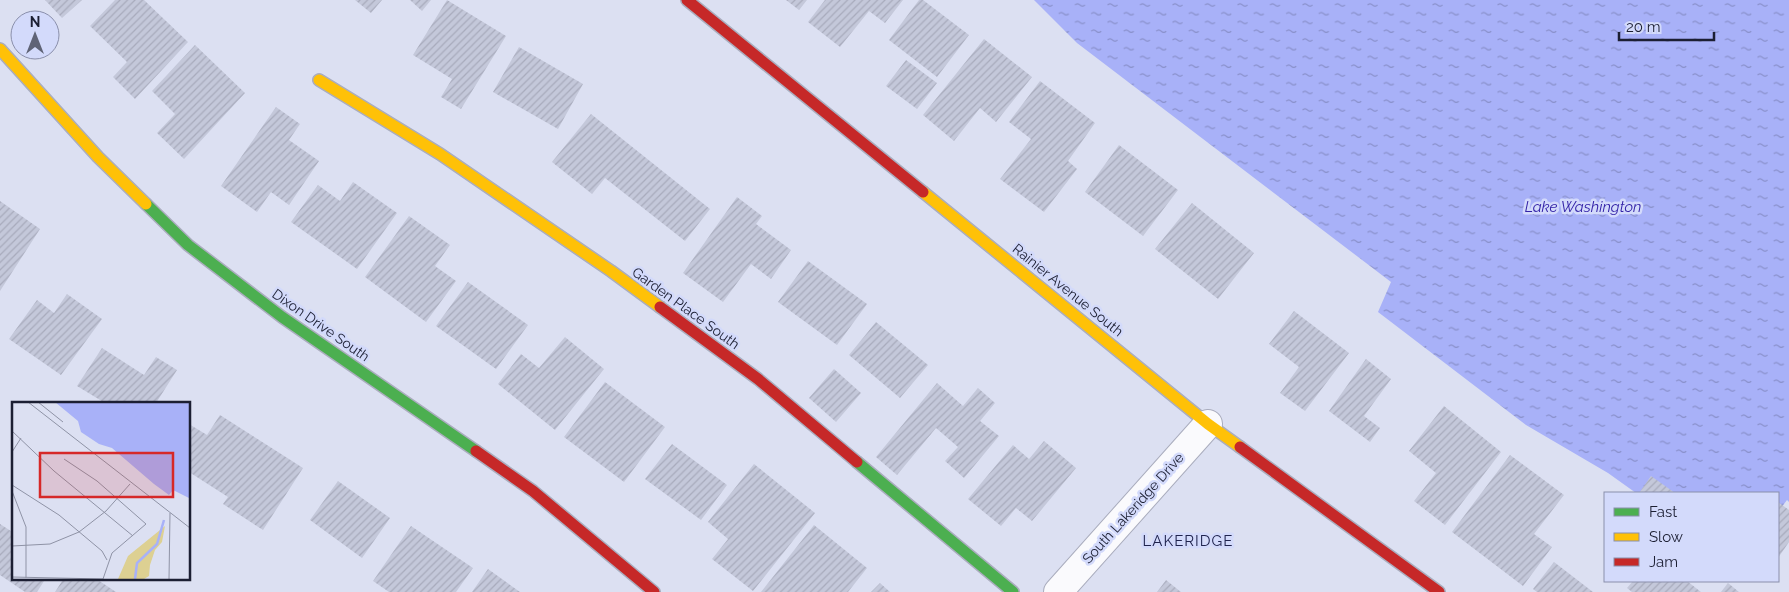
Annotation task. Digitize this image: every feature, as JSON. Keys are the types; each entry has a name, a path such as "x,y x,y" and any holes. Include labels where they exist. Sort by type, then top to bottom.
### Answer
{"street":[{"name":"Rainier Avenue South","path":"687,0 1208,424 1438,592"},
{"name":"Dixon Drive South","path":"0,49 98,157 188,245 282,317 533,491 654,592"},
{"name":"Garden Place South","path":"318,80 440,154 611,271 750,373 1013,592"},
{"name":"South Lakeridge Drive","path":"1058,592 1208,424"}],"water":[{"name":"Lake Washington","path":"1034,0 1789,0 1789,502 1787,500 1779,511 1779,492 1635,492 1608,473 1526,425 1378,312 1391,282 1077,43"}],"building":[{"path":"45,0 82,0 62,18 60,10 54,10"},
{"path":"115,0 144,0 188,42 135,99 113,77 127,62 90,26"},
{"path":"355,0 382,0 371,13"},
{"path":"410,0 431,0 422,11"},
{"path":"447,0 506,36 461,109 441,97 452,79 413,55"},
{"path":"786,0 807,0 799,10"},
{"path":"825,0 903,0 885,23 869,11 840,47 808,22"},
{"path":"919,0 923,0 969,35 937,77 889,40"},
{"path":"984,39 1032,77 996,122 980,108 954,141 923,115"},
{"path":"195,45 245,93 184,159 157,133 175,114 152,91"},
{"path":"519,47 583,84 558,129 493,92"},
{"path":"906,60 937,83 917,109 886,86"},
{"path":"1040,81 1095,123 1068,161 1077,169 1044,212 1000,179 1031,139 1009,122"},
{"path":"276,107 300,124 289,140 319,161 289,205 271,192 257,212 221,186"},
{"path":"591,114 710,209 685,241 605,178 592,194 552,162"},
{"path":"1119,145 1178,190 1143,236 1085,192"},
{"path":"353,182 397,213 357,269 291,222 318,185 340,201"},
{"path":"737,197 762,216 756,224 791,250 771,279 751,264 723,302 683,273"},
{"path":"0,201 40,229 0,291"},
{"path":"1192,203 1254,253 1218,299 1155,249"},
{"path":"409,216 450,245 435,266 456,281 426,322 365,277"},
{"path":"808,261 867,304 837,345 778,302"},
{"path":"468,282 528,325 496,369 436,326"},
{"path":"67,294 102,319 61,375 9,339 37,300 54,313"},
{"path":"1294,311 1349,353 1305,411 1280,393 1299,367 1269,344"},
{"path":"876,322 928,365 900,398 849,355"},
{"path":"565,337 604,369 555,430 498,384 521,354 539,368"},
{"path":"102,348 144,375 156,357 177,370 157,402 103,402 77,386"},
{"path":"1366,359 1391,379 1364,416 1380,428 1370,442 1329,411"},
{"path":"834,369 861,393 836,422 809,398"},
{"path":"605,382 665,427 624,482 564,437"},
{"path":"937,383 963,406 978,388 995,403 980,421 999,436 964,478 945,461 958,447 936,428 897,475 876,457"},
{"path":"1444,406 1501,452 1445,525 1414,501 1436,473 1409,451"},
{"path":"220,415 303,468 263,530 223,504 228,497 190,473 190,425 207,435"},
{"path":"1044,441 1076,468 1032,521 1016,508 1001,526 968,499 1013,445 1029,459"},
{"path":"672,444 727,485 701,520 645,479"},
{"path":"1510,455 1564,495 1534,534 1552,547 1523,586 1452,532"},
{"path":"754,464 815,513 753,591 712,559 728,539 708,522"},
{"path":"1651,476 1674,492 1640,492"},
{"path":"338,481 390,518 362,558 310,520"},
{"path":"1779,503 1789,510 1789,542 1779,557"},
{"path":"0,524 12,532 12,580 45,580 37,592 25,592 0,575"},
{"path":"814,525 867,568 848,592 761,592"},
{"path":"411,526 473,568 456,592 389,592 373,581"},
{"path":"1554,562 1593,592 1537,592 1533,589"},
{"path":"488,569 520,592 472,592"},
{"path":"63,580 98,580 116,592 55,592"},
{"path":"1166,580 1181,592 1157,592"},
{"path":"1632,582 1688,582 1701,592 1632,592 1627,588"},
{"path":"880,583 890,592 871,592"},
{"path":"1728,583 1739,592 1721,592"}],"traffic: fast":[{"path":"146,204 188,245 282,317 476,451"},
{"path":"857,462 1013,592"}],"traffic: slow":[{"path":"0,49 98,157 146,204"},
{"path":"319,80 440,154 611,271 660,307"},
{"path":"923,192 1208,424 1240,447"}],"traffic: jam":[{"path":"687,0 923,192"},
{"path":"660,307 758,379 857,462"},
{"path":"1240,447 1439,592"},
{"path":"476,451 533,491 654,592"}],"district":[{"name":"LAKERIDGE","path":"1188,541"}]}
